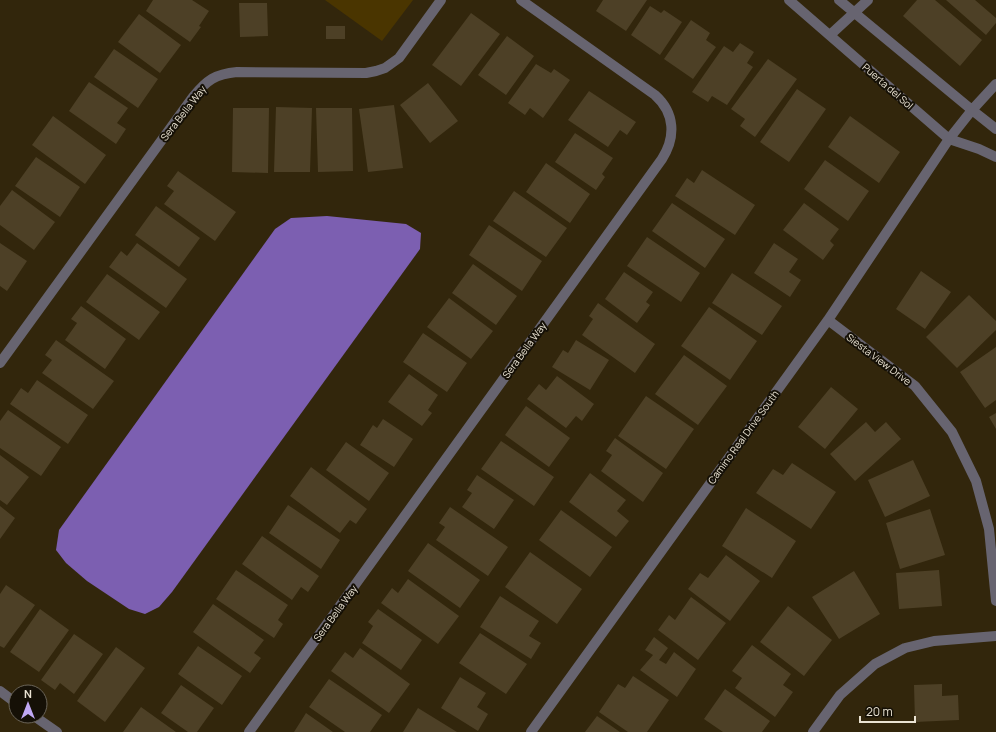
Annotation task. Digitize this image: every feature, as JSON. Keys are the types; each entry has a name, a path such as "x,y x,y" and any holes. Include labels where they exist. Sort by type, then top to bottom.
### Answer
{"street":[{"name":"Sera Bella Way","path":"0,363 186,106 208,81 217,76 237,72 366,73 385,68 399,58 442,0"},
{"name":"Sera Bella Way","path":"248,732 662,159 670,144 671,121 669,114 656,95 521,0"},
{"name":"Puerta del Sol","path":"789,0 949,139 979,149 996,157"},
{"path":"839,0 996,129"},
{"path":"830,35 868,0"},
{"name":"Camino Real Drive South","path":"531,732 828,320 949,139 972,110 996,84"},
{"name":"Siesta View Drive","path":"828,320 915,386 952,432 976,481 989,529 996,601"},
{"path":"813,732 840,695 875,664 905,648 934,641 996,636"},
{"path":"46,724 57,732"}],"shaded area":[{"path":"325,0 413,0 382,41"},
{"path":"327,216 406,224 421,233 420,249 172,592 159,607 145,614 129,609 87,581 66,563 56,550 59,530 275,229 291,218"}],"building":[{"path":"153,0 192,0 209,11 199,26 201,27 190,42 146,11"},
{"path":"603,0 647,0 626,31 596,11"},
{"path":"917,0 935,0 982,40 960,66 903,16"},
{"path":"946,0 975,0 996,18 996,23 986,35"},
{"path":"239,3 267,3 268,36 240,37"},
{"path":"650,6 661,13 664,10 682,22 660,55 631,35"},
{"path":"471,13 500,34 461,86 432,65"},
{"path":"139,14 181,45 160,73 118,42"},
{"path":"691,20 710,33 706,40 716,47 693,79 664,59"},
{"path":"326,26 345,26 345,39 326,39"},
{"path":"507,36 534,56 506,95 478,75"},
{"path":"740,43 754,52 747,63 753,67 727,105 712,96 708,102 692,92 724,46 733,52"},
{"path":"114,49 158,79 138,108 94,77"},
{"path":"768,59 797,79 755,137 740,126 745,119 731,109"},
{"path":"536,64 551,73 554,69 570,80 543,118 530,108 525,115 508,103"},
{"path":"89,82 128,108 117,123 126,129 116,144 69,111"},
{"path":"428,83 458,121 430,143 400,105"},
{"path":"797,89 826,109 789,162 760,142"},
{"path":"589,91 636,122 627,135 620,130 608,147 568,120"},
{"path":"394,105 403,168 368,172 359,109"},
{"path":"276,107 312,108 310,172 274,172"},
{"path":"233,108 269,108 268,173 232,172"},
{"path":"316,108 352,108 353,171 318,172"},
{"path":"53,116 106,155 85,184 32,145"},
{"path":"850,116 900,152 879,183 828,147"},
{"path":"575,133 613,158 602,174 605,177 596,190 555,162"},
{"path":"36,157 80,187 60,217 15,186"},
{"path":"825,160 869,191 848,221 804,189"},
{"path":"546,163 590,194 570,223 526,192"},
{"path":"702,170 755,205 735,235 675,196 687,178 694,183"},
{"path":"178,171 236,212 215,241 164,204 174,191 167,186"},
{"path":"12,190 55,222 34,250 0,225 0,206"},
{"path":"514,191 567,228 546,257 493,221"},
{"path":"672,203 725,239 705,268 652,231"},
{"path":"804,203 839,229 830,241 834,245 823,260 783,230"},
{"path":"156,206 200,238 179,267 135,235"},
{"path":"489,225 542,261 522,291 469,255"},
{"path":"647,237 700,273 681,302 627,266"},
{"path":"0,243 27,261 7,291 0,286"},
{"path":"137,243 187,279 166,308 109,267 121,251 127,256"},
{"path":"774,243 798,259 789,272 801,280 790,297 754,273"},
{"path":"473,264 517,296 496,325 452,293"},
{"path":"921,271 951,292 925,329 896,309"},
{"path":"624,272 653,292 646,302 650,305 637,323 605,299"},
{"path":"732,273 782,306 762,335 712,303"},
{"path":"107,274 160,312 139,340 86,302"},
{"path":"969,295 996,321 996,330 957,368 926,337"},
{"path":"449,298 493,331 471,359 427,327"},
{"path":"598,303 655,344 635,373 582,335 593,319 589,316"},
{"path":"81,306 126,339 105,369 65,340 77,323 71,319"},
{"path":"709,307 757,341 730,380 681,346"},
{"path":"423,333 467,363 447,392 403,362"},
{"path":"56,340 114,381 93,409 42,373 52,360 45,355"},
{"path":"576,340 609,360 590,390 552,367 563,350 568,353"},
{"path":"996,347 996,400 985,408 960,372"},
{"path":"684,355 727,386 698,425 655,394"},
{"path":"409,374 438,395 428,410 432,413 422,426 388,402"},
{"path":"557,376 594,404 582,421 576,416 566,428 527,399 539,384 546,390"},
{"path":"37,380 88,415 68,444 10,404 21,388 28,393"},
{"path":"831,387 858,409 825,449 798,427"},
{"path":"646,396 694,429 666,469 618,436"},
{"path":"526,406 570,438 549,467 505,435"},
{"path":"8,410 61,447 41,476 0,448 0,421"},
{"path":"996,413 996,429 989,417"},
{"path":"383,419 413,439 394,467 360,445 373,425 377,428"},
{"path":"866,422 875,432 886,422 901,439 855,481 830,454"},
{"path":"615,438 663,473 643,502 601,471 612,455 606,451"},
{"path":"501,441 554,477 534,506 481,469"},
{"path":"346,442 389,473 369,501 326,470"},
{"path":"0,455 29,477 7,505 0,500"},
{"path":"913,460 930,496 885,517 868,480"},
{"path":"792,463 836,492 811,529 756,493 773,469 783,475"},
{"path":"311,467 367,509 356,524 350,520 340,533 290,496"},
{"path":"590,473 626,500 617,511 629,521 616,537 569,502"},
{"path":"477,475 514,500 494,529 462,507 472,493 467,490"},
{"path":"288,505 340,540 321,569 269,533"},
{"path":"0,506 15,518 0,539"},
{"path":"450,507 508,547 488,576 436,540 445,527 439,523"},
{"path":"746,508 796,541 772,578 722,546"},
{"path":"930,509 945,555 900,569 886,523"},
{"path":"561,510 612,547 590,577 539,540"},
{"path":"262,536 319,576 308,592 301,587 292,600 242,564"},
{"path":"428,543 480,580 460,608 408,571"},
{"path":"530,552 582,589 557,624 505,587"},
{"path":"726,555 760,581 730,621 688,589 700,573 708,578"},
{"path":"236,570 288,605 278,620 283,624 274,638 216,599"},
{"path":"939,570 942,606 899,609 896,573"},
{"path":"854,571 880,614 839,639 812,597"},
{"path":"408,579 459,616 438,644 381,603 392,588 398,593"},
{"path":"6,585 35,605 4,648 0,646 0,594"},
{"path":"500,596 539,621 529,636 541,643 531,659 480,627"},
{"path":"691,597 726,623 698,660 658,630 669,615 675,620"},
{"path":"213,604 264,640 254,653 261,658 250,673 193,632"},
{"path":"788,606 832,640 804,676 760,642"},
{"path":"40,609 69,630 39,672 10,652"},
{"path":"378,609 422,640 401,670 362,643 373,626 368,622"},
{"path":"480,633 527,664 506,694 459,663"},
{"path":"74,634 103,654 74,694 60,683 55,690 41,680"},
{"path":"654,637 668,648 659,660 666,664 674,652 696,669 677,697 640,670 653,655 645,650"},
{"path":"752,645 791,674 783,685 793,692 775,717 735,688 742,678 732,671"},
{"path":"198,646 242,676 222,705 178,674"},
{"path":"116,647 145,668 105,722 77,701"},
{"path":"360,648 410,684 389,713 331,671 345,652 353,658"},
{"path":"633,676 669,700 647,732 628,732 599,712 618,684 625,688"},
{"path":"460,677 486,693 477,707 488,714 478,731 441,708"},
{"path":"329,679 382,715 370,732 345,732 309,707"},
{"path":"942,684 942,696 958,695 959,720 915,722 914,685"},
{"path":"181,685 214,708 197,732 188,732 161,713"},
{"path":"725,689 770,721 762,732 723,732 704,719"},
{"path":"141,707 176,732 123,732"},
{"path":"418,708 457,732 403,732"},
{"path":"306,713 333,732 294,732"},
{"path":"597,716 620,732 585,732"}]}
